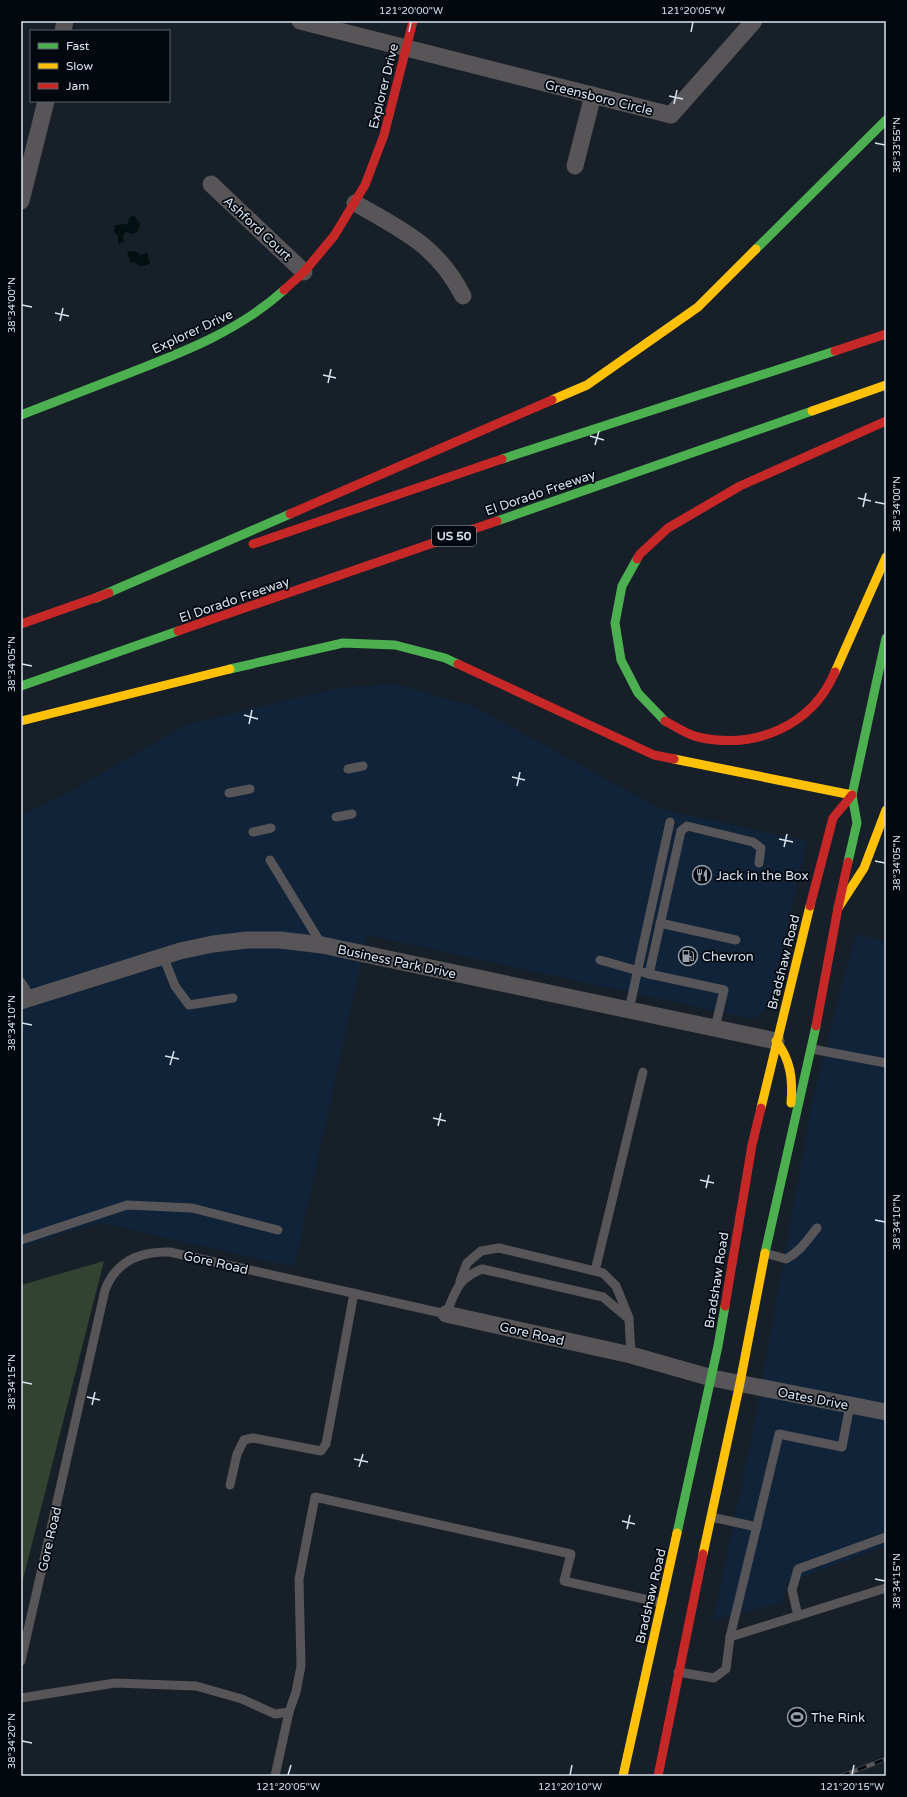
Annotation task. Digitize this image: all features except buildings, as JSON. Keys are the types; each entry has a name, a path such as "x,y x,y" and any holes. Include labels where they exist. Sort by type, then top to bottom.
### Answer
{"main road":[{"name":"Explorer Drive","path":"21,415 183,352 215,338 246,319 275,298 304,272 334,236 365,185 381,146 413,21"},
{"path":"96,598 587,386 698,307 886,120"},
{"path":"794,364 858,334"},
{"path":"246,546 540,446 886,334"},
{"name":"El Dorado Freeway","path":"21,686 886,385"},
{"path":"886,421 740,486 668,528 640,554 622,586 616,623 621,660 638,694 664,720 697,737 733,741 770,735 805,715 829,687 886,557"},
{"path":"21,624 216,556"},
{"name":"Bradshaw Road","path":"658,1776 678,1672 740,1384 765,1253 812,1049 838,908 857,824 852,795 886,638"},
{"path":"21,721 292,654 343,643 395,645 444,658 560,710 654,755 852,795"},
{"name":"Bradshaw Road","path":"623,1776 712,1378 722,1329 752,1145 776,1041 833,818 852,795"},
{"path":"838,908 864,868 886,810"},
{"path":"776,1041 784,1050 793,1082 785,1166"}],"street":[{"name":"Greensboro Circle","path":"300,21 671,115 754,21"},
{"path":"575,166 593,95"},
{"path":"21,202 46,102"},
{"name":"Ashford Court","path":"211,184 304,272"},
{"path":"355,203 409,233 423,243 446,268 463,296"},
{"name":"Business Park Drive","path":"26,999 163,956 213,944 247,940 280,940 322,946 776,1041"},
{"name":"Gore Road","path":"446,1314 631,1356 712,1378"},
{"name":"Oates Drive","path":"712,1378 886,1412"}],"lane":[{"path":"348,769 363,766"},
{"path":"229,793 250,789"},
{"path":"336,817 352,814"},
{"path":"629,1010 670,822"},
{"path":"649,974 681,831 687,826 753,842 761,848 758,863"},
{"path":"253,832 271,828"},
{"path":"270,860 322,946"},
{"path":"660,922 736,940"},
{"path":"163,956 175,986 189,1005 234,998"},
{"path":"600,960 649,974 724,990 716,1028"},
{"path":"21,982 26,999"},
{"path":"812,1049 886,1063"},
{"path":"595,1272 643,1072"},
{"path":"21,1240 127,1205 192,1208 278,1230"},
{"path":"765,1253 786,1259 802,1248 817,1228"},
{"path":"446,1314 467,1263 481,1251 499,1248 603,1273 616,1286 629,1319 631,1356"},
{"name":"Gore Road","path":"21,1661 105,1290 116,1271 128,1260 153,1251 170,1252 446,1314"},
{"path":"458,1287 468,1274 482,1269 602,1297 629,1319"},
{"path":"230,1485 237,1454 244,1440 253,1438 321,1451 326,1444 354,1293"},
{"path":"678,1672 714,1678 726,1669 730,1637 779,1434 842,1447 850,1405"},
{"path":"275,1776 301,1666 299,1579 315,1497 571,1554 564,1581 662,1602"},
{"path":"711,1517 757,1527"},
{"path":"798,1616 792,1590 798,1569 886,1537"},
{"path":"730,1637 886,1588"},
{"path":"21,1698 115,1683 196,1686 242,1699 275,1714 289,1712"}],"shaded area":[{"path":"134,216 140,223 138,231 133,234 125,232 123,237 124,242 118,244 118,236 114,232 115,225 128,224 129,218"},
{"path":"135,251 141,255 147,252 150,263 141,267 134,262 131,263 127,252"},
{"path":"395,684 473,706 661,809 807,841 770,1003 760,1015 752,1019 367,935 294,1267 101,1223 69,1231 21,1248 21,815 69,792 186,725 338,688"},
{"path":"855,934 886,941 886,1546 786,1583 783,1602 713,1620 753,1429 812,1103"}],"green space":[{"path":"104,1261 21,1587 21,1285"}],"railway":[{"path":"841,1776 886,1759"}],"traffic: fast":[{"path":"756,249 886,120"},
{"path":"21,415 152,364 212,338 249,317 284,290"},
{"path":"502,459 835,351"},
{"path":"497,521 812,411"},
{"path":"96,598 290,514"},
{"path":"637,559 622,586 615,623 621,660 638,693 665,721"},
{"path":"21,686 178,631"},
{"path":"848,862 857,823 852,795 886,638"},
{"path":"230,669 343,643 395,645 445,658 458,664"},
{"path":"765,1253 816,1026"},
{"path":"677,1533 718,1346 725,1306"}],"traffic: slow":[{"path":"552,400 587,385 698,307 756,249"},
{"path":"812,411 886,385"},
{"path":"835,672 886,557"},
{"path":"21,721 230,669"},
{"path":"674,759 852,795"},
{"path":"838,908 864,868 886,810"},
{"path":"761,1108 810,906"},
{"path":"776,1041 785,1055 790,1070 792,1086 791,1103"},
{"path":"703,1554 740,1383 765,1253"},
{"path":"623,1776 677,1533"}],"traffic: jam":[{"path":"284,290 304,272 334,236 365,185 384,135 413,21"},
{"path":"835,351 886,334"},
{"path":"290,514 552,400"},
{"path":"637,559 640,554 668,528 740,486 886,421"},
{"path":"253,544 502,459"},
{"path":"178,631 497,521"},
{"path":"21,624 109,593"},
{"path":"458,664 654,755 674,759"},
{"path":"665,721 698,737 719,740 740,740 760,736 779,730 797,720 812,707 825,691 835,672"},
{"path":"810,906 833,818 852,795"},
{"path":"816,1026 848,862"},
{"path":"725,1306 752,1145 761,1108"},
{"path":"658,1776 703,1554"}],"place":[{"name":"Jack in the Box","path":"702,875"},
{"name":"Chevron","path":"688,956"},
{"name":"The Rink","path":"797,1717"}]}
